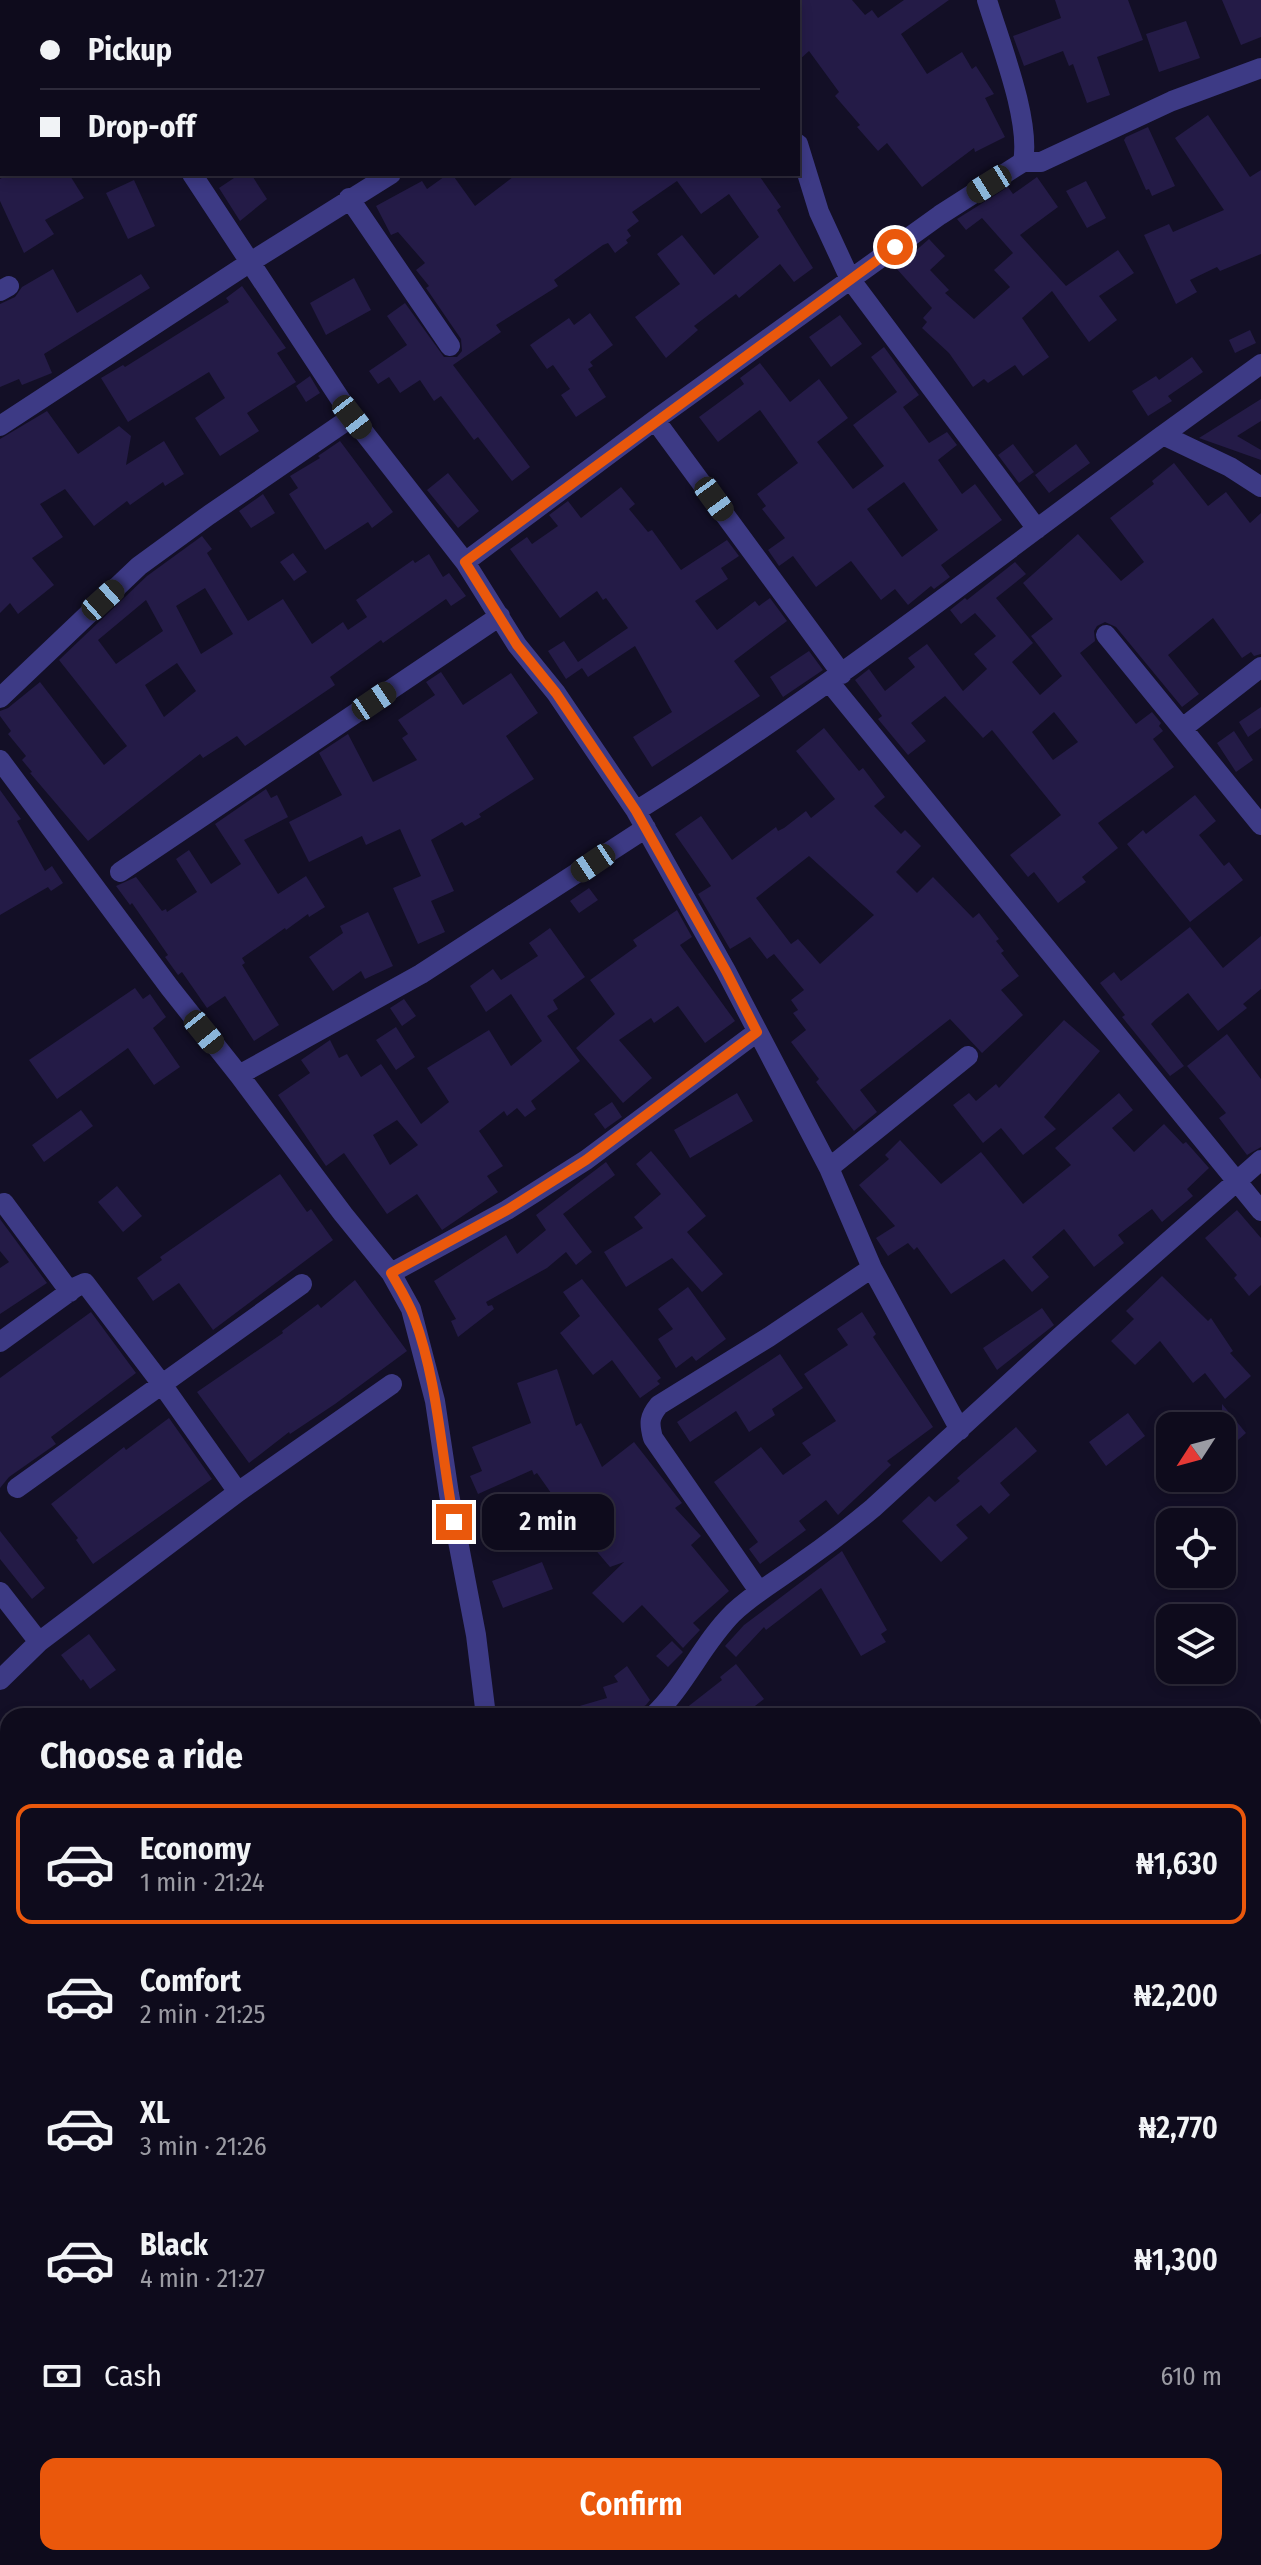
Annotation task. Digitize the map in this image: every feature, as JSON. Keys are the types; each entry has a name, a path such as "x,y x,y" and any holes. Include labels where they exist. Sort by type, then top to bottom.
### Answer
{"street":[{"path":"987,0 1017,104 1025,150 1023,162"},
{"path":"465,562 850,279 940,215 1023,162 1041,162 1172,101 1261,68"},
{"path":"800,150 819,212 850,279 1037,529"},
{"path":"193,176 352,417 465,562 517,645 556,693 641,819 829,1168 872,1268 960,1430"},
{"path":"0,426 388,176"},
{"path":"349,198 450,346"},
{"path":"239,1075 421,974 641,819 717,760 836,679 925,610 1261,364"},
{"path":"0,698 139,566 352,417"},
{"path":"655,420 836,679 1261,1211"},
{"path":"1163,435 1230,467 1261,487"},
{"path":"120,872 500,616"},
{"path":"1106,635 1261,825"},
{"path":"1184,727 1261,667"},
{"path":"0,760 304,1164 391,1273 415,1319 435,1401 476,1635 485,1708"},
{"path":"391,1273 507,1210 586,1160 757,1032"},
{"path":"829,1168 968,1056"},
{"path":"660,1708 683,1681 715,1632 759,1591 843,1533 1261,1160"},
{"path":"4,1203 70,1292"},
{"path":"759,1591 653,1438 649,1424 651,1415 659,1405 872,1268"},
{"path":"0,1342 82,1283 89,1286 238,1492"},
{"path":"17,1488 302,1284"},
{"path":"0,1680 39,1642 238,1492 392,1384"},
{"path":"0,1592 39,1642"}],"building":[{"path":"800,0 852,0 865,15 872,10 878,18 904,0 949,0 901,34 927,74 962,52 972,69 976,66 994,94 985,98 1005,137 975,152 974,148 922,187 887,143 878,151 857,127 860,125 835,96 839,92 809,51 800,59"},
{"path":"1055,0 1128,0 1143,40 1097,57 1110,95 1087,103 1073,64 1069,66 1063,51 1024,66 1013,36 1061,18"},
{"path":"1222,0 1261,0 1261,37 1241,45"},
{"path":"1186,21 1200,58 1159,72 1146,34"},
{"path":"1208,115 1250,177 1261,170 1261,254 1220,271 1217,267 1190,280 1197,292 1176,304 1144,235 1169,224 1173,232 1224,210 1175,138"},
{"path":"1148,127 1175,186 1152,196 1149,189 1146,190 1124,140"},
{"path":"5,176 70,176 84,198 45,220 54,234 24,253 0,201 0,179"},
{"path":"237,176 252,176 267,199 240,221 219,188"},
{"path":"445,176 453,176 475,206 514,176 759,176 781,207 777,210 813,268 794,282 780,264 739,298 736,294 694,326 698,330 666,358 635,317 680,284 657,254 682,235 714,275 759,237 729,194 701,214 677,181 632,212 639,221 627,230 631,236 626,240 628,243 615,253 608,243 603,245 554,280 558,286 496,325 501,332 453,365 530,467 512,481 478,437 474,440 441,396 434,401 420,380 400,393 389,377 378,384 369,371 407,345 387,316 405,303 444,357 457,357 462,351 461,339 416,270 425,263 398,232 391,235 376,206 422,181 427,189"},
{"path":"1037,177 1058,207 1020,235 1066,286 1118,250 1134,273 1099,296 1117,320 1089,342 1052,291 1022,318 1049,357 1023,376 1015,365 988,383 984,379 973,387 949,353 922,328 927,322 923,318 932,308 896,268 929,239 945,256 930,270 949,290 945,293 974,319 1010,287 994,270 1013,253 982,218 966,230 957,219 1008,187 1013,194"},
{"path":"134,180 155,226 128,239 106,193"},
{"path":"1086,181 1106,218 1087,228 1066,191"},
{"path":"53,269 77,313 141,274 150,288 44,354 52,373 22,385 19,379 0,387 0,304 15,297 22,287"},
{"path":"354,278 371,310 326,335 310,303"},
{"path":"242,286 286,348 277,353 296,382 247,413 259,431 220,456 195,418 225,398 209,372 128,422 101,378 123,365 125,367 229,302 226,298"},
{"path":"590,313 613,345 590,362 593,366 588,369 606,397 576,417 561,395 570,389 553,365 547,369 530,345 569,318 574,325"},
{"path":"840,315 862,344 831,367 809,337"},
{"path":"1250,330 1256,343 1235,353 1229,340"},
{"path":"884,347 919,395 903,407 929,443 947,432 957,445 938,460 962,494 975,484 1002,520 941,565 950,577 934,589 931,586 908,605 895,589 881,600 851,561 816,587 793,556 779,566 768,550 785,538 762,509 766,506 757,494 798,463 760,410 718,442 699,417 744,384 740,378 760,363 790,402 819,379 848,418 817,442 853,489 884,466 853,425 897,392 871,357","holes":["904,482 938,530 902,557 867,509"]},
{"path":"1192,357 1203,372 1168,396 1172,401 1148,416 1132,391 1156,376 1159,380"},
{"path":"310,376 320,393 306,402 296,386"},
{"path":"1261,399 1261,421 1237,436 1261,450 1261,460 1199,438"},
{"path":"47,411 78,454 119,426 131,436 126,465 164,441 184,474 165,486 163,482 130,505 127,501 94,526 65,489 40,504 63,537 32,558 54,585 18,614 10,603 0,613 0,439"},
{"path":"340,441 393,512 372,528 368,522 325,550 289,494 298,488 290,476 320,458 318,456"},
{"path":"1013,444 1034,472 1019,483 998,455"},
{"path":"1076,444 1090,463 1049,493 1035,475"},
{"path":"1174,463 1208,506 1226,492 1250,523 1261,513 1261,654 1254,656 1251,652 1242,658 1213,618 1168,655 1199,694 1182,707 1116,627 1105,622 1097,626 1095,641 1080,653 1136,724 1152,712 1163,731 1153,739 1174,767 1098,823 1118,848 1082,877 1086,882 1058,903 1034,872 1028,877 1010,855 1061,815 992,730 983,738 945,696 911,723 926,741 908,755 878,719 882,716 855,680 869,669 885,691 915,667 908,658 927,644 963,691 987,669 974,654 996,636 975,613 961,624 950,610 1015,562 1026,574 996,598 1033,643 1012,662 1040,695 1062,676 1031,636 1053,619 1023,583 1078,534 1121,581 1144,562 1110,518 1154,484 1152,481","holes":["1054,712 1078,742 1053,760 1032,732"]},
{"path":"448,473 479,511 458,528 427,490"},
{"path":"621,487 635,504 629,509 648,532 652,530 681,570 727,540 739,556 721,568 728,579 695,601 717,630 755,601 759,606 770,598 787,621 734,661 760,696 652,767 633,737 672,712 635,646 588,677 578,662 628,628 606,598 603,600 597,591 560,618 510,549 527,537 532,544 558,526 549,515 568,501 581,518"},
{"path":"263,494 275,513 251,528 239,511"},
{"path":"202,536 212,549 207,553 248,621 283,599 312,644 343,622 348,630 367,617 356,600 413,560 415,563 429,554 443,577 449,573 466,596 451,606 446,599 383,643 381,640 330,677 335,685 245,746 237,736 203,758 200,754 88,841 30,773 22,760 26,756 8,734 11,731 0,716 0,711 40,682 104,765 127,746 59,660 147,576","holes":["205,588 233,634 201,654 176,606","146,600 163,631 116,664 98,640","177,663 196,691 164,717 145,685"]},
{"path":"293,553 307,572 294,581 280,562"},
{"path":"564,641 582,668 566,679 548,651"},
{"path":"809,651 823,670 783,697 770,677"},
{"path":"441,672 463,705 511,673 538,713 506,736 534,779 479,814 481,817 465,826 462,822 431,840 454,891 431,901 445,932 418,944 393,888 421,876 400,829 366,845 362,836 309,862 289,822 342,795 319,753 348,734 373,782 417,760 402,738 408,734 398,720 435,695 426,682"},
{"path":"1261,707 1261,728 1248,737 1239,722"},
{"path":"824,728 859,771 863,768 885,797 874,806 901,834 905,830 921,846 896,872 917,893 933,877 973,918 979,913 999,939 996,941 1004,951 1001,953 1019,976 1001,990 1023,1015 982,1053 950,1019 860,1090 877,1112 854,1131 816,1082 819,1079 791,1042 806,1030 793,1013 798,1010 791,1000 804,990 774,954 767,959 750,937 730,949 698,894 711,886 675,834 701,816 732,860 776,827 778,831 784,828 806,811 811,818 835,799 796,751","holes":["809,856 874,915 820,964 798,939 791,944 756,898"]},
{"path":"1234,731 1253,760 1236,772 1217,743"},
{"path":"266,789 271,798 277,795 288,817 244,840 278,894 306,876 325,907 285,928 242,958 245,963 242,965 279,1025 254,1041 225,996 207,1008 182,972 178,975 132,903 130,905 116,886 136,877 162,911 166,909 167,912 197,892 176,859 189,850 211,884 241,864 215,824"},
{"path":"0,790 21,819 17,821 45,871 52,866 63,883 51,891 48,887 0,915"},
{"path":"1195,795 1216,821 1199,835 1224,866 1229,862 1243,880 1190,922 1127,844 1143,830 1146,834"},
{"path":"589,888 598,900 579,913 570,901"},
{"path":"677,910 692,937 680,945 735,1021 705,1043 678,1006 654,1023 651,1018 619,1040 652,1078 623,1103 576,1048 615,1014 590,980 637,946 633,940"},
{"path":"368,912 393,966 365,979 361,971 333,991 309,957 343,933 340,926"},
{"path":"1190,927 1223,968 1261,936 1261,989 1243,1004 1247,1008 1218,1031 1188,993 1155,1020 1151,1024 1184,1066 1170,1076 1122,1017 1125,1015 1100,983 1114,972 1121,981"},
{"path":"550,928 585,977 553,1000 558,1009 547,1016 580,1061 531,1101 536,1109 525,1117 517,1108 507,1116 504,1111 479,1131 503,1166 487,1176 498,1192 442,1230 417,1194 387,1214 344,1153 326,1166 278,1095 310,1073 301,1060 330,1040 339,1058 347,1054 361,1077 381,1064 421,1124 449,1102 427,1068 489,1030 511,1066 542,1041 511,994 486,1012 470,986 493,969 501,980 538,956 529,943","holes":["397,1120 418,1145 390,1165 373,1135"]},
{"path":"135,988 143,999 150,994 166,1017 153,1028 180,1067 154,1085 128,1048 57,1099 29,1060"},
{"path":"404,999 416,1016 402,1026 390,1008"},
{"path":"1064,1020 1100,1051 1044,1117 1056,1129 1023,1155 1001,1128 983,1143 953,1105 969,1093 976,1101 996,1084 999,1088"},
{"path":"396,1027 415,1057 396,1070 376,1040"},
{"path":"1227,1034 1261,1079 1261,1147 1247,1155 1219,1118 1226,1113 1187,1066"},
{"path":"737,1093 753,1121 690,1158 674,1130"},
{"path":"1119,1093 1133,1110 1112,1128 1134,1152 1164,1124 1183,1144 1186,1142 1209,1168 1187,1189 1193,1196 1162,1222 1152,1209 1118,1235 1124,1243 1094,1267 1064,1229 1032,1257 1049,1277 1032,1292 1004,1259 951,1294 917,1247 914,1250 908,1243 888,1256 876,1238 895,1226 859,1185 889,1159 885,1155 900,1140 941,1184 981,1152 1023,1204 1071,1165 1055,1148"},
{"path":"612,1102 622,1117 605,1129 594,1114"},
{"path":"81,1110 93,1126 44,1162 32,1145"},
{"path":"651,1151 706,1216 687,1232 723,1274 702,1292 672,1258 626,1287 604,1252 643,1228 634,1217 661,1194 636,1164"},
{"path":"606,1162 615,1175 563,1214 592,1252 576,1265 566,1252 547,1268 486,1302 494,1309 458,1337 451,1321 456,1319 434,1281 506,1235 517,1254 546,1230 536,1215"},
{"path":"280,1174 307,1212 311,1209 333,1240 213,1330 179,1283 153,1301 137,1278 162,1260 160,1257"},
{"path":"117,1186 142,1216 123,1232 98,1202"},
{"path":"1237,1210 1261,1238 1261,1285 1249,1296 1234,1278 1237,1275 1205,1238"},
{"path":"0,1219 47,1283 0,1314 0,1268 9,1262 0,1251"},
{"path":"1162,1276 1208,1321 1211,1318 1233,1351 1230,1353 1251,1376 1225,1399 1205,1373 1193,1383 1160,1341 1135,1365 1111,1341 1134,1319 1126,1311"},
{"path":"582,1279 661,1378 657,1381 660,1384 640,1398 612,1360 593,1375 560,1333 580,1316 563,1292"},
{"path":"355,1280 407,1351 249,1463 197,1392 283,1333 318,1304 321,1308"},
{"path":"688,1287 726,1339 696,1361 692,1356 676,1368 658,1339 673,1329 658,1309"},
{"path":"1042,1308 1054,1325 997,1370 983,1348"},
{"path":"91,1312 136,1373 51,1437 56,1444 9,1477 0,1488 0,1378"},
{"path":"862,1312 876,1334 873,1337 933,1427 887,1461 891,1465 838,1515 826,1500 799,1521 806,1530 760,1564 749,1549 758,1542 714,1482 761,1447 783,1475 811,1455 802,1443 836,1421 804,1374 848,1345 837,1329"},
{"path":"780,1354 803,1388 772,1409 775,1415 749,1432 736,1411 690,1442 677,1422"},
{"path":"557,1369 576,1426 581,1423 602,1467 634,1442 682,1503 675,1508 701,1536 691,1545 729,1591 693,1623 700,1630 683,1648 642,1605 623,1623 592,1593 624,1562 610,1567 570,1520 537,1473 534,1475 532,1470 478,1494 470,1476 482,1471 472,1447 531,1423 517,1383"},
{"path":"1128,1413 1145,1436 1106,1466 1089,1442"},
{"path":"169,1418 212,1479 93,1564 76,1540 78,1538 51,1504 124,1447 126,1450"},
{"path":"1236,1421 1246,1433 1236,1442"},
{"path":"1016,1427 1037,1451 1000,1483 1010,1495 989,1514 981,1505 956,1525 968,1538 941,1562 902,1521 929,1496 935,1502 960,1481 957,1478"},
{"path":"0,1531 45,1588 32,1599 0,1559"},
{"path":"842,1551 887,1630 881,1634 886,1642 861,1656 821,1588 766,1630 764,1627 736,1657 725,1646 744,1625"},
{"path":"542,1562 553,1589 503,1608 492,1581"},
{"path":"89,1634 116,1670 90,1689 61,1655"},
{"path":"672,1641 683,1652 668,1667 656,1656"},
{"path":"736,1664 764,1699 752,1708 686,1708 722,1680 720,1677"},
{"path":"627,1666 650,1700 641,1708 573,1708 607,1698 603,1687 618,1682 614,1676"}],"route":[{"path":"454,1522 444,1450 423,1350 411,1309 391,1273 507,1210 586,1160 757,1032 636,811 556,693 517,645 465,562 895,247"}]}
